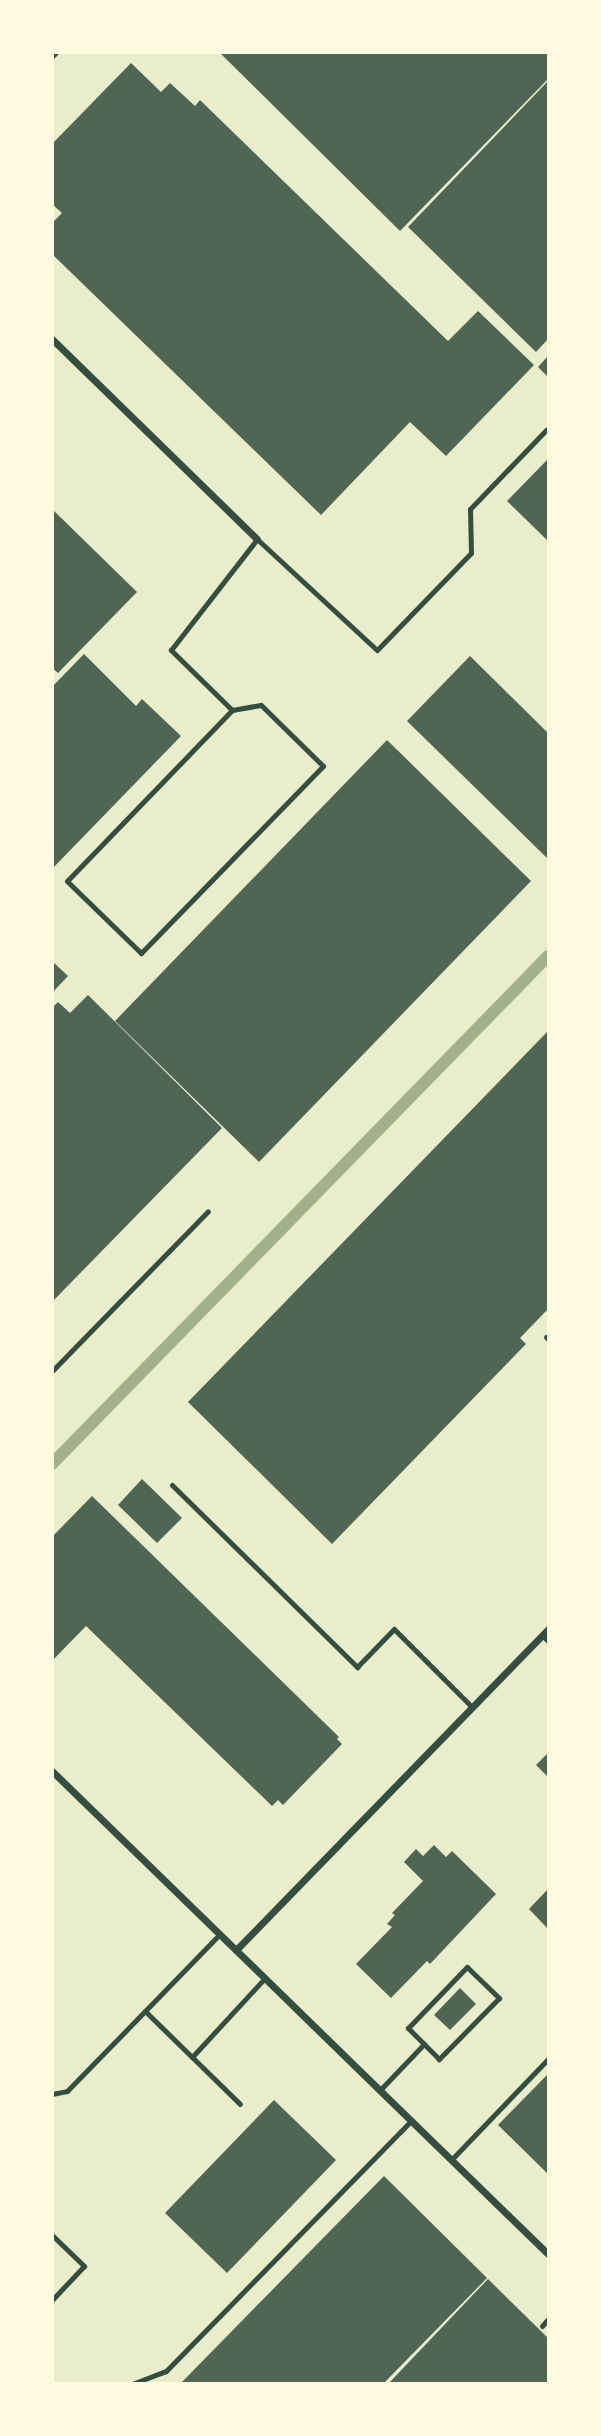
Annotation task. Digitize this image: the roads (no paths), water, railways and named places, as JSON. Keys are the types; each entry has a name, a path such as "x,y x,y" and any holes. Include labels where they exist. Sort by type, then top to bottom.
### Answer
{"street":[{"path":"52,339 257,539"},
{"path":"236,1950 472,1707 546,1635"},
{"path":"52,1771 548,2254"}],"lane":[{"path":"232,710 171,650 257,539 377,650 471,553 470,509 546,430"},
{"path":"261,705 323,765 141,953 67,881 232,710 261,705"},
{"path":"52,1371 208,1211"},
{"path":"172,1485 357,1667 394,1629 472,1707"},
{"path":"52,2095 67,2091 220,1934"},
{"path":"467,1966 499,1998 439,2059 424,2044 408,2028 467,1966"},
{"path":"192,2057 265,1979"},
{"path":"145,2011 240,2104"},
{"path":"380,2090 424,2044"},
{"path":"452,2159 548,2059"},
{"path":"132,2384 166,2371 412,2120"},
{"path":"52,2235 84,2266 52,2300"},
{"path":"542,2326 548,2319"}],"waterway":[{"path":"52,1464 548,956"}]}
